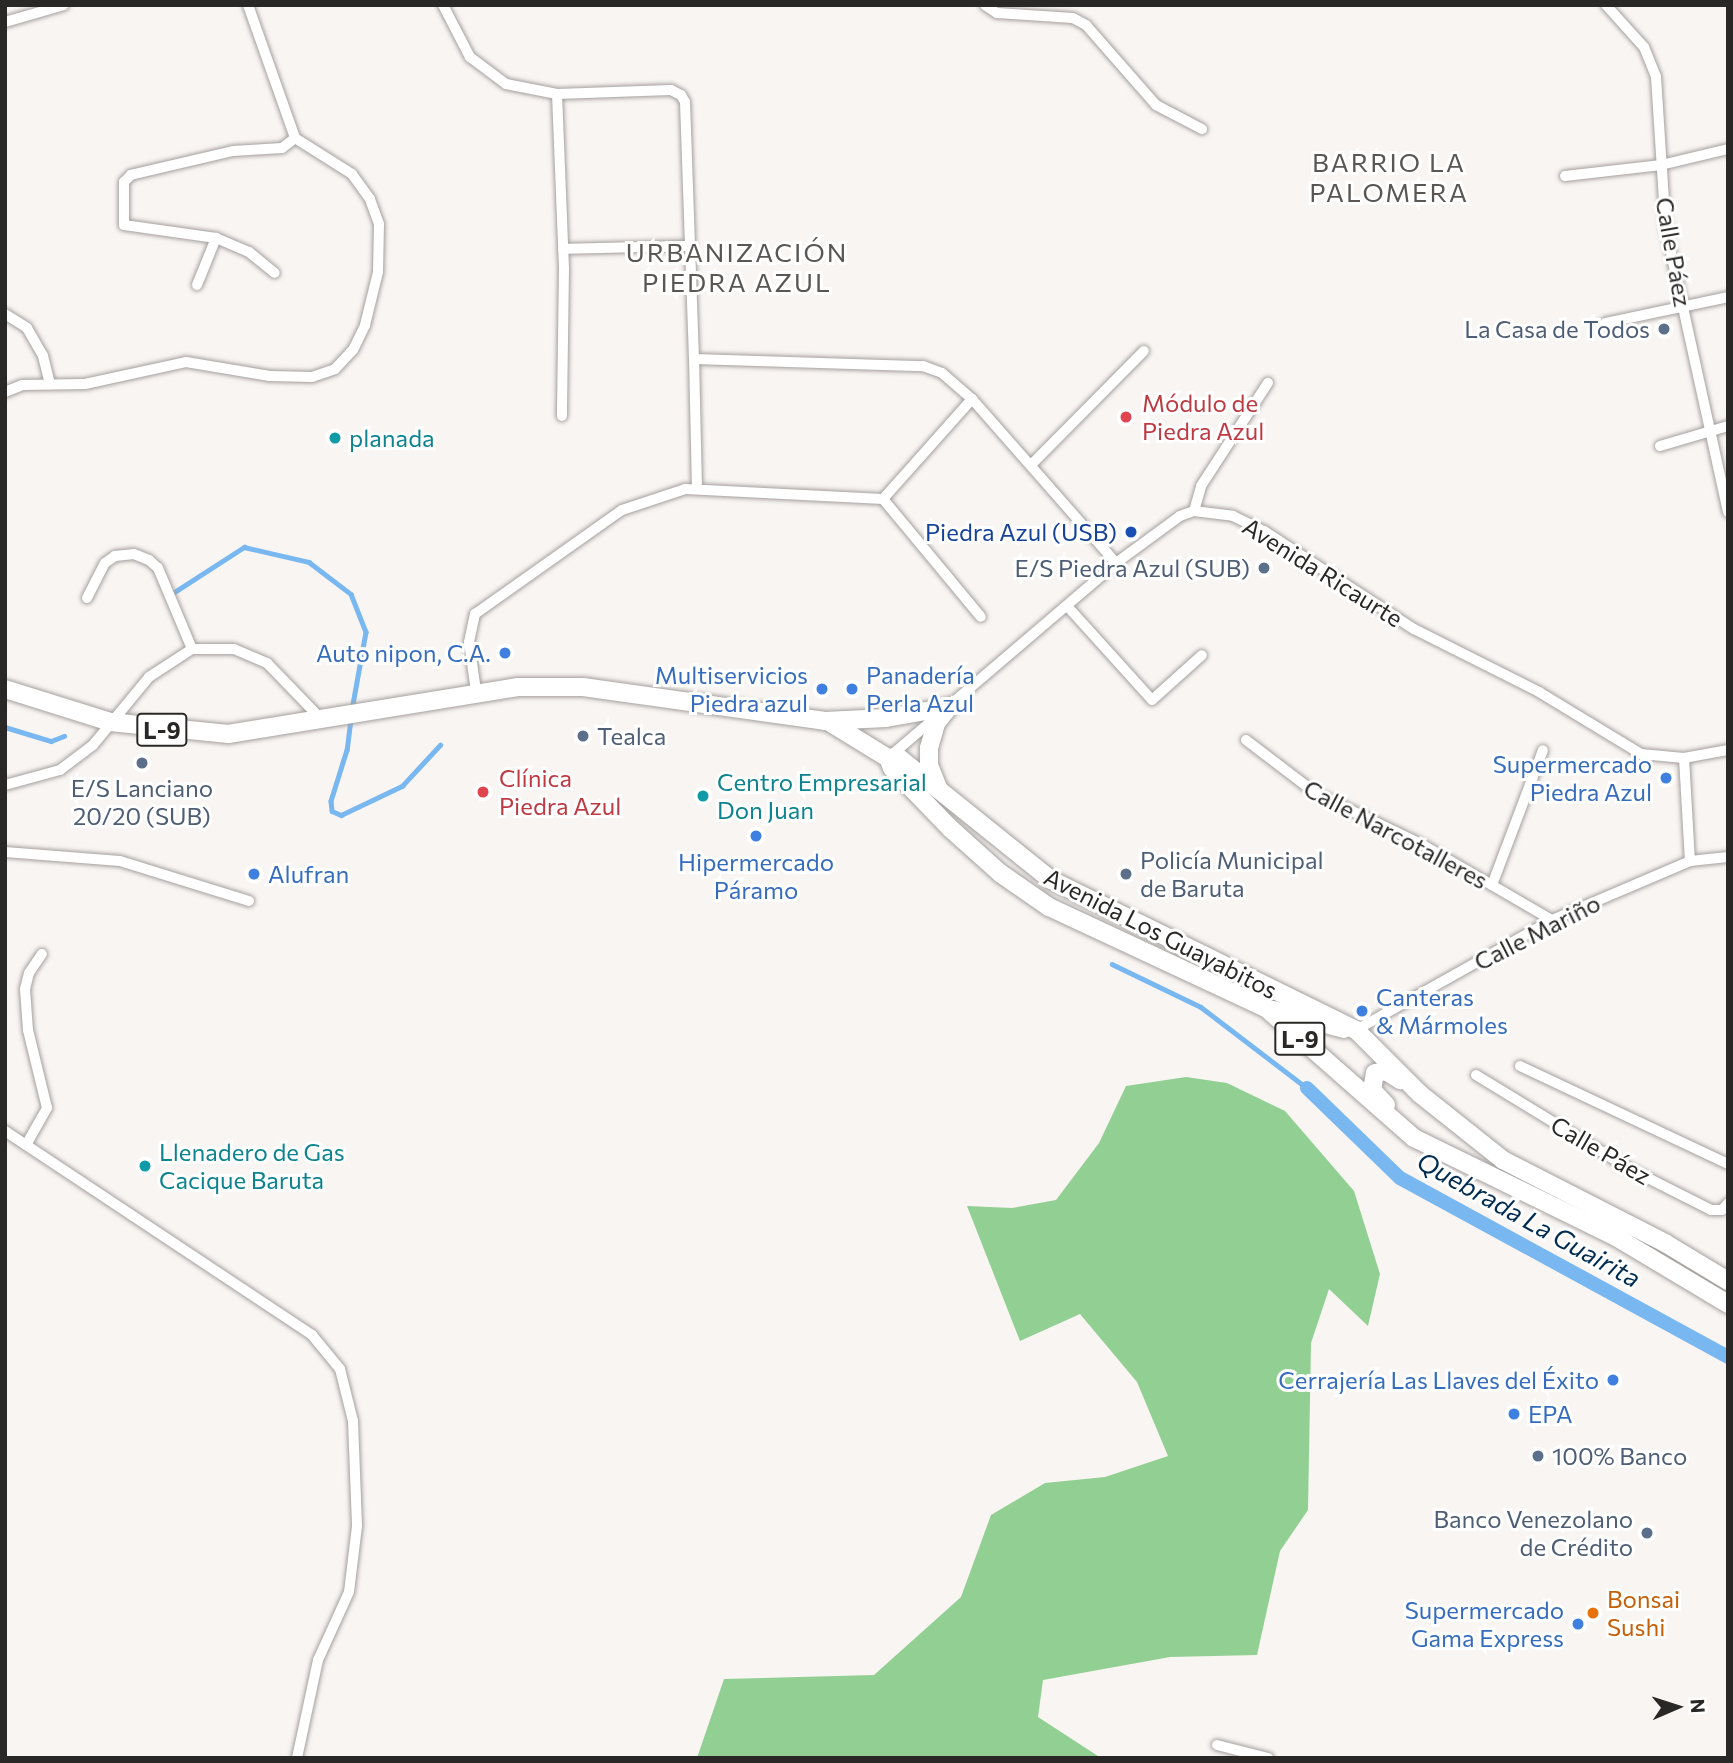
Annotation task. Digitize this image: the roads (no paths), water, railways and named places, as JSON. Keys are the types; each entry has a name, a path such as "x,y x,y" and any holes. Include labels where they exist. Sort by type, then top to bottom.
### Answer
{"main road":[{"name":"L-9","path":"5,689 110,722 228,734 323,721 476,691 583,687 825,720 886,718 949,707"},
{"path":"942,794 932,774 929,748 936,723 949,707"},
{"name":"L-9","path":"825,720 852,732 888,758"},
{"name":"Avenida Los Guayabitos","path":"1728,1281 1503,1160 1420,1094 1356,1030 1051,880 898,757 888,758 892,768 985,860 1049,907 1266,1007 1414,1138 1461,1164 1616,1237 1728,1304"},
{"path":"1266,1007 1325,1027 1356,1030"},
{"name":"L-9","path":"1420,1094 1386,1071 1380,1070 1372,1079 1372,1090 1391,1110 1461,1164"}],"street":[{"path":"5,22 64,5"},
{"path":"5,392 22,385 85,384 186,362 270,376 312,377 335,369 353,350 365,325 379,272 379,225 370,199 352,174 295,138 248,5"},
{"path":"443,5 458,38 488,74 527,90 557,94 671,90 681,95 685,102 698,489"},
{"path":"985,5 997,13 1073,18 1086,25 1156,105 1202,129"},
{"name":"Calle Páez","path":"1606,5 1630,29 1651,61 1666,230 1728,512"},
{"path":"557,94 563,249 562,416"},
{"path":"275,273 249,252 216,238 124,225 124,182 131,175 183,160 282,148 295,138"},
{"path":"1565,176 1661,165 1728,149"},
{"path":"197,285 216,238"},
{"path":"563,249 689,246"},
{"path":"1605,323 1728,297"},
{"path":"5,314 27,328 43,356 50,384"},
{"path":"1032,464 1144,351"},
{"path":"694,359 909,363 942,373 972,399 1032,464 1116,563"},
{"path":"888,758 1068,607 1116,563 1180,516 1194,511 1201,486 1268,383"},
{"path":"883,499 972,399"},
{"path":"1660,446 1728,426"},
{"path":"476,691 470,624 484,606 622,510 666,493 698,489 883,499 981,617"},
{"name":"Avenida Ricaurte","path":"1194,511 1233,516 1264,531 1414,629 1539,692 1641,754 1684,758 1728,750"},
{"path":"87,598 105,563 115,556 134,554 149,560 158,568 192,649"},
{"path":"1068,607 1152,700 1202,654"},
{"path":"5,785 60,770 93,745 149,677 192,649 234,649 267,663 323,721"},
{"name":"Calle Narcotalleres","path":"1246,740 1317,794 1492,885 1552,920"},
{"path":"1492,885 1543,750"},
{"path":"1684,758 1690,861"},
{"path":"5,852 120,861 248,901"},
{"name":"Calle Mariño","path":"1356,1030 1552,920 1690,861 1728,857"},
{"path":"26,1145 47,1108 28,1030 25,989 29,973 42,954"},
{"path":"1520,1066 1728,1164"},
{"name":"Calle Páez","path":"1476,1075 1630,1169 1711,1210 1722,1210 1728,1203"},
{"path":"5,1131 312,1335 340,1369 353,1421 357,1526 349,1592 318,1660 297,1758"},
{"path":"1217,1745 1268,1758"}],"waterway":[{"name":"Quebrada La Guairita","path":"173,593 244,547 309,562 351,594 366,632 352,710"},
{"name":"Quebrada La Guairita","path":"351,719 347,750 331,801 332,811 341,815 402,786 440,745"},
{"name":"Quebrada La Guairita","path":"5,727 51,741 64,736"},
{"name":"Quebrada La Guairita","path":"1112,964 1201,1007 1307,1088"},
{"name":"Quebrada La Guairita","path":"1307,1088 1400,1178 1728,1357"}],"place":[{"name":"La Casa de Todos","path":"1664,329"},
{"name":"Módulo de Piedra Azul","path":"1126,417"},
{"name":"planada","path":"335,438"},
{"name":"Piedra Azul (USB)","path":"1131,532"},
{"name":"E/S Piedra Azul (SUB)","path":"1264,568"},
{"name":"Auto nipon, C.A.","path":"505,653"},
{"name":"Multiservicios Piedra azul","path":"822,689"},
{"name":"Panadería Perla Azul","path":"852,689"},
{"name":"Tealca","path":"583,736"},
{"name":"E/S Lanciano 20/20 (SUB)","path":"142,763"},
{"name":"Supermercado Piedra Azul","path":"1666,778"},
{"name":"Clínica Piedra Azul","path":"483,792"},
{"name":"Centro Empresarial Don Juan","path":"703,796"},
{"name":"Hipermercado Páramo","path":"756,836"},
{"name":"Alufran","path":"254,874"},
{"name":"Policía Municipal de Baruta","path":"1126,874"},
{"name":"Canteras & Mármoles","path":"1362,1011"},
{"name":"Llenadero de Gas Cacique Baruta","path":"145,1166"},
{"name":"Cerrajería Las Llaves del Éxito","path":"1613,1380"},
{"name":"EPA","path":"1514,1414"},
{"name":"100% Banco","path":"1538,1456"},
{"name":"Banco Venezolano de Crédito","path":"1647,1533"},
{"name":"Bonsai Sushi","path":"1593,1613"},
{"name":"Supermercado Gama Express","path":"1578,1624"}],"district":[{"name":"BARRIO LA PALOMERA","path":"1389,177"},
{"name":"URBANIZACIÓN PIEDRA AZUL","path":"737,267"}]}
